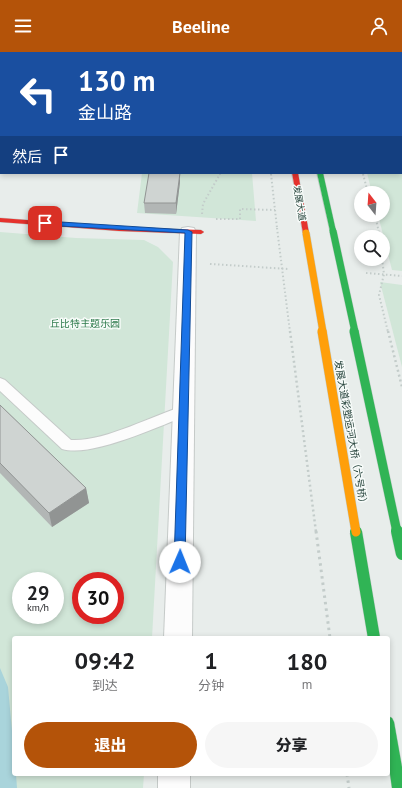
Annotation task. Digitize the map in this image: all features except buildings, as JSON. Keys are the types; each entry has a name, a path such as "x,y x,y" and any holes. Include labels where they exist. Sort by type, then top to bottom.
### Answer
{"main road":[{"name":"发展大道","path":"295,174 306,233"},
{"path":"320,174 402,554"},
{"path":"0,220 197,227"},
{"name":"发展大道彩塑运河大桥（六号桥）","path":"306,233 374,636"},
{"path":"390,734 399,788"}],"street":[{"path":"178,636 184,411 197,227"},
{"path":"174,776 174,788"}],"lane":[{"path":"0,383 67,444 80,446 98,443 184,411"}],"path":[{"path":"220,174 219,178 203,204 197,227 240,219 240,209 274,210"},
{"path":"271,174 274,210 330,636"},
{"path":"363,174 366,186"},
{"path":"383,266 384,274 379,295 402,387"},
{"path":"347,776 349,788"}],"green space":[{"path":"142,174 252,174 256,221 137,213"},
{"path":"367,174 402,174 402,271 392,270 390,262 390,230 382,230 380,222 390,222 390,186 370,186"},
{"name":"丘比特主题乐园","path":"0,232 76,238 144,240 158,247 173,262 152,636 12,636 12,776 144,776 143,788 0,788"},
{"path":"380,282 402,285 402,367"}],"water":[{"path":"0,668 8,687 12,731 12,776 16,776 17,788 0,788"}],"traffic: fast":[{"path":"320,174 333,231"},
{"path":"333,231 402,554"},
{"path":"356,532 374,636"},
{"path":"390,734 399,788"}],"traffic: jam":[{"path":"295,174 306,233"},
{"path":"0,220 119,229 201,232"}],"traffic: slow":[{"path":"306,233 356,532"}],"route":[{"path":"45,223 119,229 188,232 180,562"}]}
